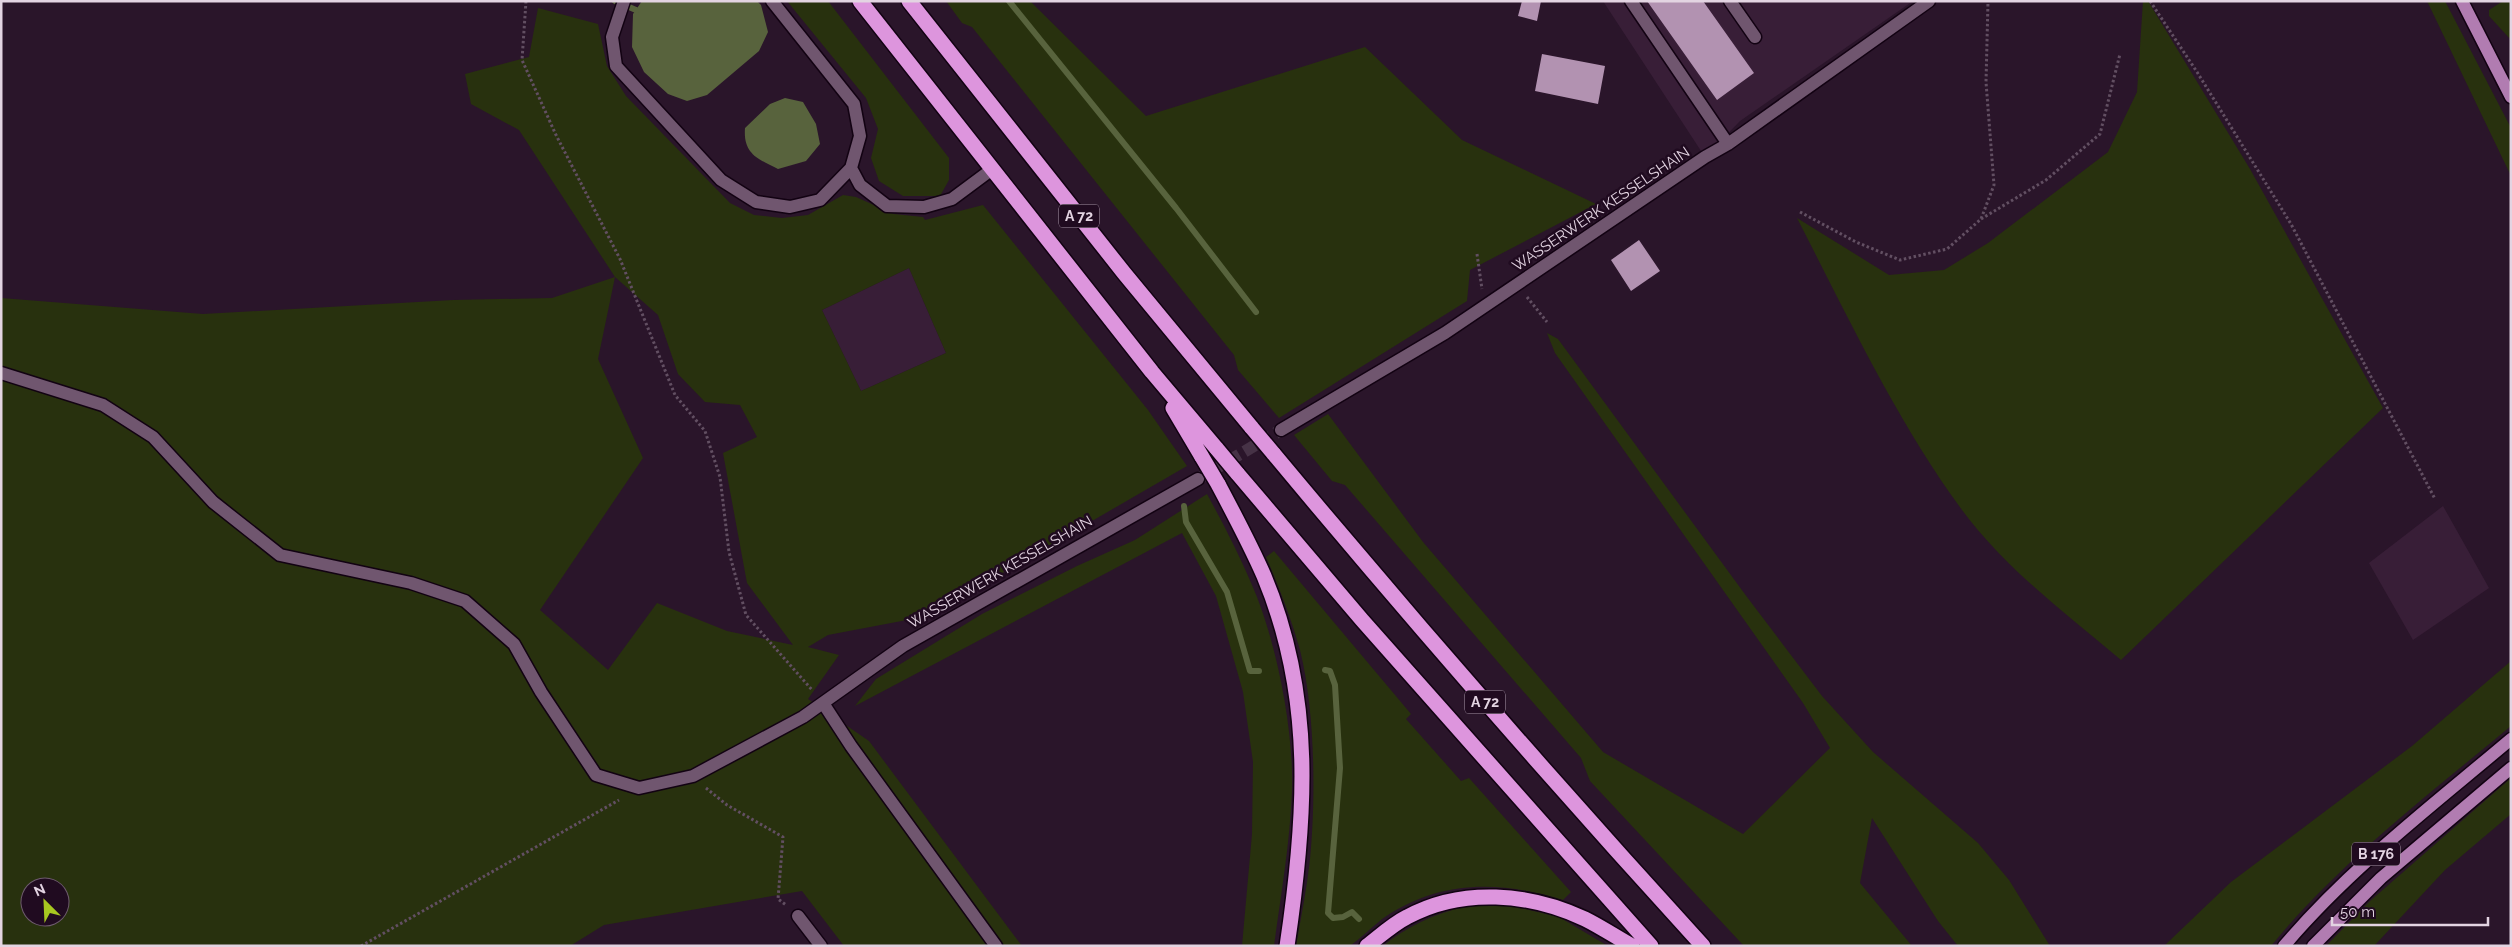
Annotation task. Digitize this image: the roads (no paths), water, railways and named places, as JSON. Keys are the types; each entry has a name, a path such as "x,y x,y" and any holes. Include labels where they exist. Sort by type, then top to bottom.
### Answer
{"highway":[{"name":"A 72","path":"860,1 991,170 1152,372 1362,620 1650,946"},
{"name":"A 72","path":"909,1 1118,266 1394,598 1514,736 1703,946"},
{"path":"1152,372 1218,484 1264,577 1279,620 1296,690 1303,770 1302,819 1287,946"},
{"path":"1366,946 1407,916 1447,901 1488,896 1534,902 1559,910 1584,919 1632,946"}],"main road":[{"path":"2462,1 2510,92"},
{"name":"B 176","path":"2284,946 2321,905 2367,862 2511,739"},
{"name":"B 176","path":"2313,946 2381,878 2511,768"}],"street":[{"path":"624,1 612,37 616,66 721,180 756,202 790,207 820,200 851,168 860,136 854,104 772,1"},
{"path":"1631,1 1728,144"},
{"path":"1730,1 1755,37"},
{"name":"WASSERWERK KESSELSHAIN","path":"1281,430 1445,333 1705,157 1728,144 1930,1"},
{"path":"851,168 860,185 887,206 924,207 952,199 991,170"},
{"name":"WASSERWERK KESSELSHAIN","path":"1,373 103,405 153,436 212,502 280,554 411,582 465,601 514,644 541,692 596,775 640,788 693,776 803,717 903,646 1198,478"},
{"path":"823,703 851,746 996,946"},
{"path":"798,916 821,946"}],"waterway":[{"path":"615,1 636,10"},
{"path":"1009,1 1176,208 1256,312"},
{"path":"1184,506 1186,522 1227,592 1250,671 1259,671"},
{"path":"1325,670 1330,671 1335,685 1340,768 1328,913 1333,918 1343,917 1352,912 1359,919"}],"tunnel":[{"path":"1198,479 1281,430"}]}
